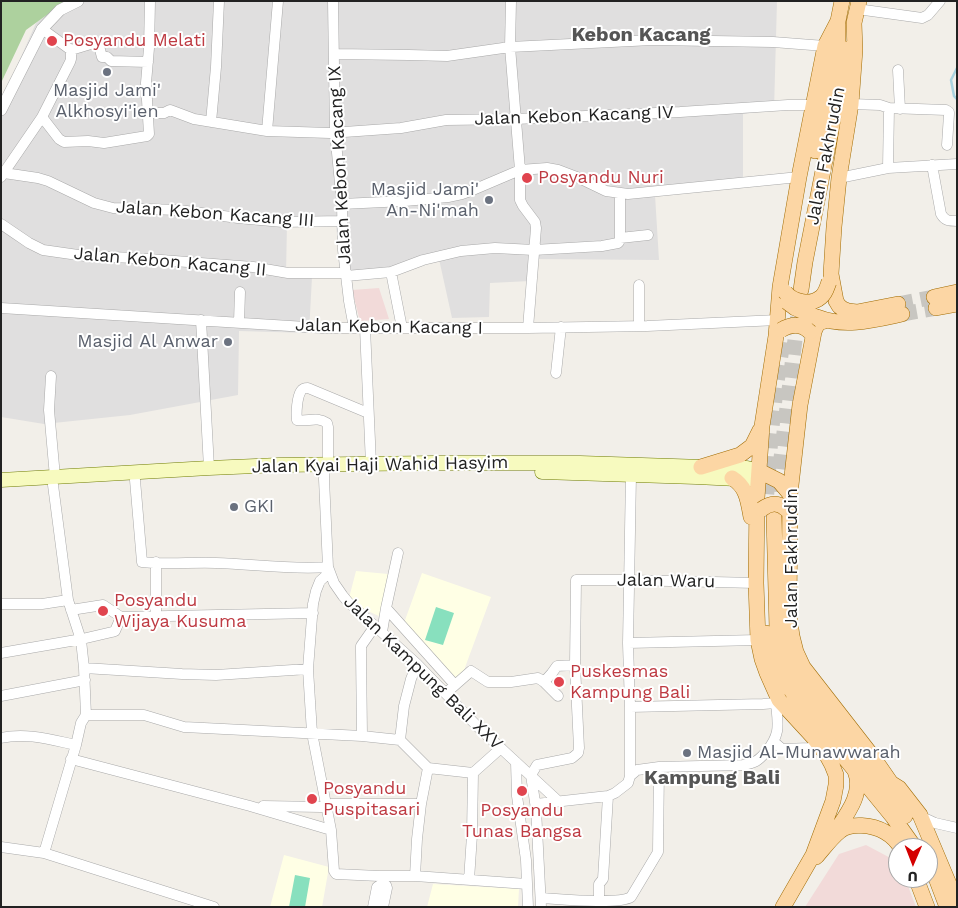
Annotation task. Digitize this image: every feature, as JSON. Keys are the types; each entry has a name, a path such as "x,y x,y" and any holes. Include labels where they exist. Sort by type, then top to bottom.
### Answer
{"main road":[{"path":"830,278 836,301 843,309 857,312 900,309 869,321 840,323 821,319 795,308 787,292 799,177 824,46 838,20 842,1"},
{"path":"787,292 788,296 798,301 820,299 830,278 839,178 851,104 857,11"},
{"name":"Jalan Fakhrudin","path":"787,292 805,262 848,43 857,11"},
{"name":"Jalan Fakhrudin","path":"838,20 838,41 835,60 778,328 762,426 759,476 773,513 796,652 803,667 891,783 899,788 920,815 957,903"},
{"path":"957,292 935,302 957,304"},
{"name":"Jalan Fakhrudin","path":"808,865 830,811 836,785 836,775 832,765 817,743 778,702 762,659 758,640 757,535 790,494 800,405 812,334 817,324 822,321 821,319"},
{"path":"778,328 794,325 802,326 812,334"},
{"path":"701,467 730,459 746,451 758,437 762,426"},
{"name":"Jalan Kyai Haji Wahid Hasyim","path":"1,480 134,480 371,464 434,463 580,463 747,468 759,476"},
{"name":"Jalan Kyai Haji Wahid Hasyim","path":"1,488 54,481 209,468 279,470"},
{"name":"Jalan Kyai Haji Wahid Hasyim","path":"325,468 732,478 759,476"},
{"path":"759,476 780,481 790,494"},
{"path":"732,478 744,488 751,514 752,527 757,535"},
{"name":"Jalan Fakhrudin","path":"773,513 764,590 766,636 774,662 799,702 893,817 913,838"},
{"name":"Jalan Fakhrudin","path":"773,513 777,629 786,661 807,695 884,789 911,824 917,838"},
{"path":"828,843 848,813 856,796 858,778 854,770"},
{"path":"891,783 893,790 910,815 918,838"},
{"path":"783,907 808,865 840,831 850,826 874,828 884,831 893,838"},
{"path":"938,883 947,907"},
{"path":"920,888 927,907"},
{"path":"931,888 938,907"}],"street":[{"path":"1,110 42,29 60,10 78,1"},
{"path":"42,116 61,141 64,142 88,141 104,143 148,136 146,83 150,1"},
{"path":"211,122 219,1"},
{"path":"267,131 278,1"},
{"name":"Jalan Kebon Kacang IX","path":"333,1 335,132 346,274 359,328 371,464"},
{"path":"511,1 510,47 520,170 520,200 535,222 536,228 528,328"},
{"path":"857,11 922,18 928,15 940,1"},
{"path":"3,175 42,116 70,62 71,50 42,29"},
{"path":"334,54 447,56 510,47 677,40 774,42 824,46"},
{"path":"71,50 94,43 99,46 102,57 107,57 111,61 148,62"},
{"path":"898,70 900,109"},
{"path":"851,104 880,105 900,109 946,110 953,120 947,145"},
{"name":"Jalan Kebon Kacang IV","path":"148,113 164,113 170,110 194,119 267,131 335,132 407,127 446,120 515,119 814,105"},
{"path":"888,168 889,108"},
{"path":"839,178 888,168 957,164"},
{"path":"932,165 941,214 948,221 957,221"},
{"path":"342,204 405,201 462,194 520,170 547,168 579,178 606,191 628,194 799,177"},
{"name":"Jalan Kebon Kacang III","path":"3,175 38,178 48,181 94,203 113,208 179,210 283,222 342,221"},
{"path":"620,193 620,238"},
{"name":"Jalan Kebon Kacang II","path":"1,224 29,243 44,250 86,256 253,267 288,273 346,274 391,272 423,260 461,251 495,248 534,250 602,246 619,243 620,238 648,235"},
{"path":"391,272 402,328"},
{"path":"639,285 639,326"},
{"path":"239,322 240,292"},
{"name":"Jalan Kebon Kacang I","path":"1,308 322,328 639,326 778,328"},
{"path":"201,320 209,468"},
{"path":"556,373 561,327"},
{"path":"44,853 81,723 86,715 81,640 70,605 54,481 49,410 51,376"},
{"name":"Jalan Kampung Bali XXV","path":"368,413 308,388 300,392 297,405 297,420 320,419 327,423 328,426 325,468 328,570 334,583 348,602 417,664 451,689 478,727 558,800"},
{"path":"536,804 558,800 608,796 628,783 630,776 630,707 628,580 631,475"},
{"path":"134,480 141,561 217,563 328,570 316,590 313,604 308,669 312,733 327,805 334,871 336,874 415,876 527,884"},
{"path":"362,736 361,646 379,629 386,608 398,553"},
{"path":"156,562 156,616"},
{"name":"Jalan Waru","path":"575,665 576,580 756,583"},
{"path":"1,604 104,605 121,617 313,613"},
{"path":"386,608 451,689 471,670 488,682 511,682 538,678 558,696"},
{"path":"1,653 81,640 114,632 121,617"},
{"path":"628,643 758,640"},
{"path":"400,740 404,706 417,664"},
{"path":"544,682 556,666 575,665 579,748 578,753 572,758 537,765 531,775 536,804 541,902 623,900 631,897 658,852 659,767"},
{"path":"84,668 199,675 308,669"},
{"path":"1,696 85,680"},
{"path":"630,707 778,702 777,735 774,742 758,761 743,766 659,767 637,770 630,776"},
{"path":"86,715 144,716 184,728 312,733 400,740 428,768 473,773"},
{"path":"1,738 9,736 36,737 76,745"},
{"path":"774,742 782,749 810,748 817,743"},
{"path":"469,880 473,773 501,748"},
{"path":"71,759 250,806 331,830"},
{"path":"516,762 526,860 528,907"},
{"path":"415,876 421,804 428,768"},
{"path":"599,901 599,884 603,879 608,796"},
{"path":"250,806 321,807 331,804 421,804"},
{"path":"920,815 935,823 957,828"},
{"path":"1,846 44,853 191,903 214,907"},
{"path":"373,907 378,887 382,884 387,888 383,907"}],"shaded area":[{"path":"62,1 777,1 774,110 743,114 743,188 655,195 659,260 530,259 530,281 490,283 489,317 452,318 439,259 341,277 336,224 287,224 286,274 312,277 309,333 239,331 238,395 130,415 44,424 1,417 1,102 36,23"},
{"path":"379,288 389,319 360,321 352,290"},
{"path":"356,571 388,574 381,617 348,602"},
{"path":"422,573 491,597 460,681 438,662 404,623"},
{"path":"866,845 888,857 888,888 909,888 916,907 805,907 839,854"},
{"path":"284,855 329,867 322,907 270,907"},
{"path":"433,884 519,889 518,907 427,907"}],"green space":[{"path":"1,1 66,1 26,30 1,83"},
{"path":"436,607 454,613 443,645 425,640"},
{"path":"295,875 310,878 305,907 289,907"}],"waterway":[{"path":"957,68 951,80 954,96 957,99"}],"tunnel":[{"path":"765,517 776,389 790,293"},
{"path":"898,304 934,297"},
{"path":"902,314 936,308"},
{"path":"777,492 798,314"}],"place":[{"name":"Posyandu Melati","path":"52,41"},
{"name":"Masjid Jami' Alkhosyi'ien","path":"107,72"},
{"name":"Posyandu Nuri","path":"527,178"},
{"name":"Masjid Jami' An-Ni'mah","path":"489,200"},
{"name":"Masjid Al Anwar","path":"228,342"},
{"name":"GKI","path":"234,507"},
{"name":"Posyandu Wijaya Kusuma","path":"103,611"},
{"name":"Puskesmas Kampung Bali","path":"559,682"},
{"name":"Masjid Al-Munawwarah","path":"687,753"},
{"name":"Posyandu Tunas Bangsa","path":"522,791"},
{"name":"Posyandu Puspitasari","path":"312,799"}],"district":[{"name":"Kebon Kacang","path":"641,35"},
{"name":"Kampung Bali","path":"712,778"}]}
